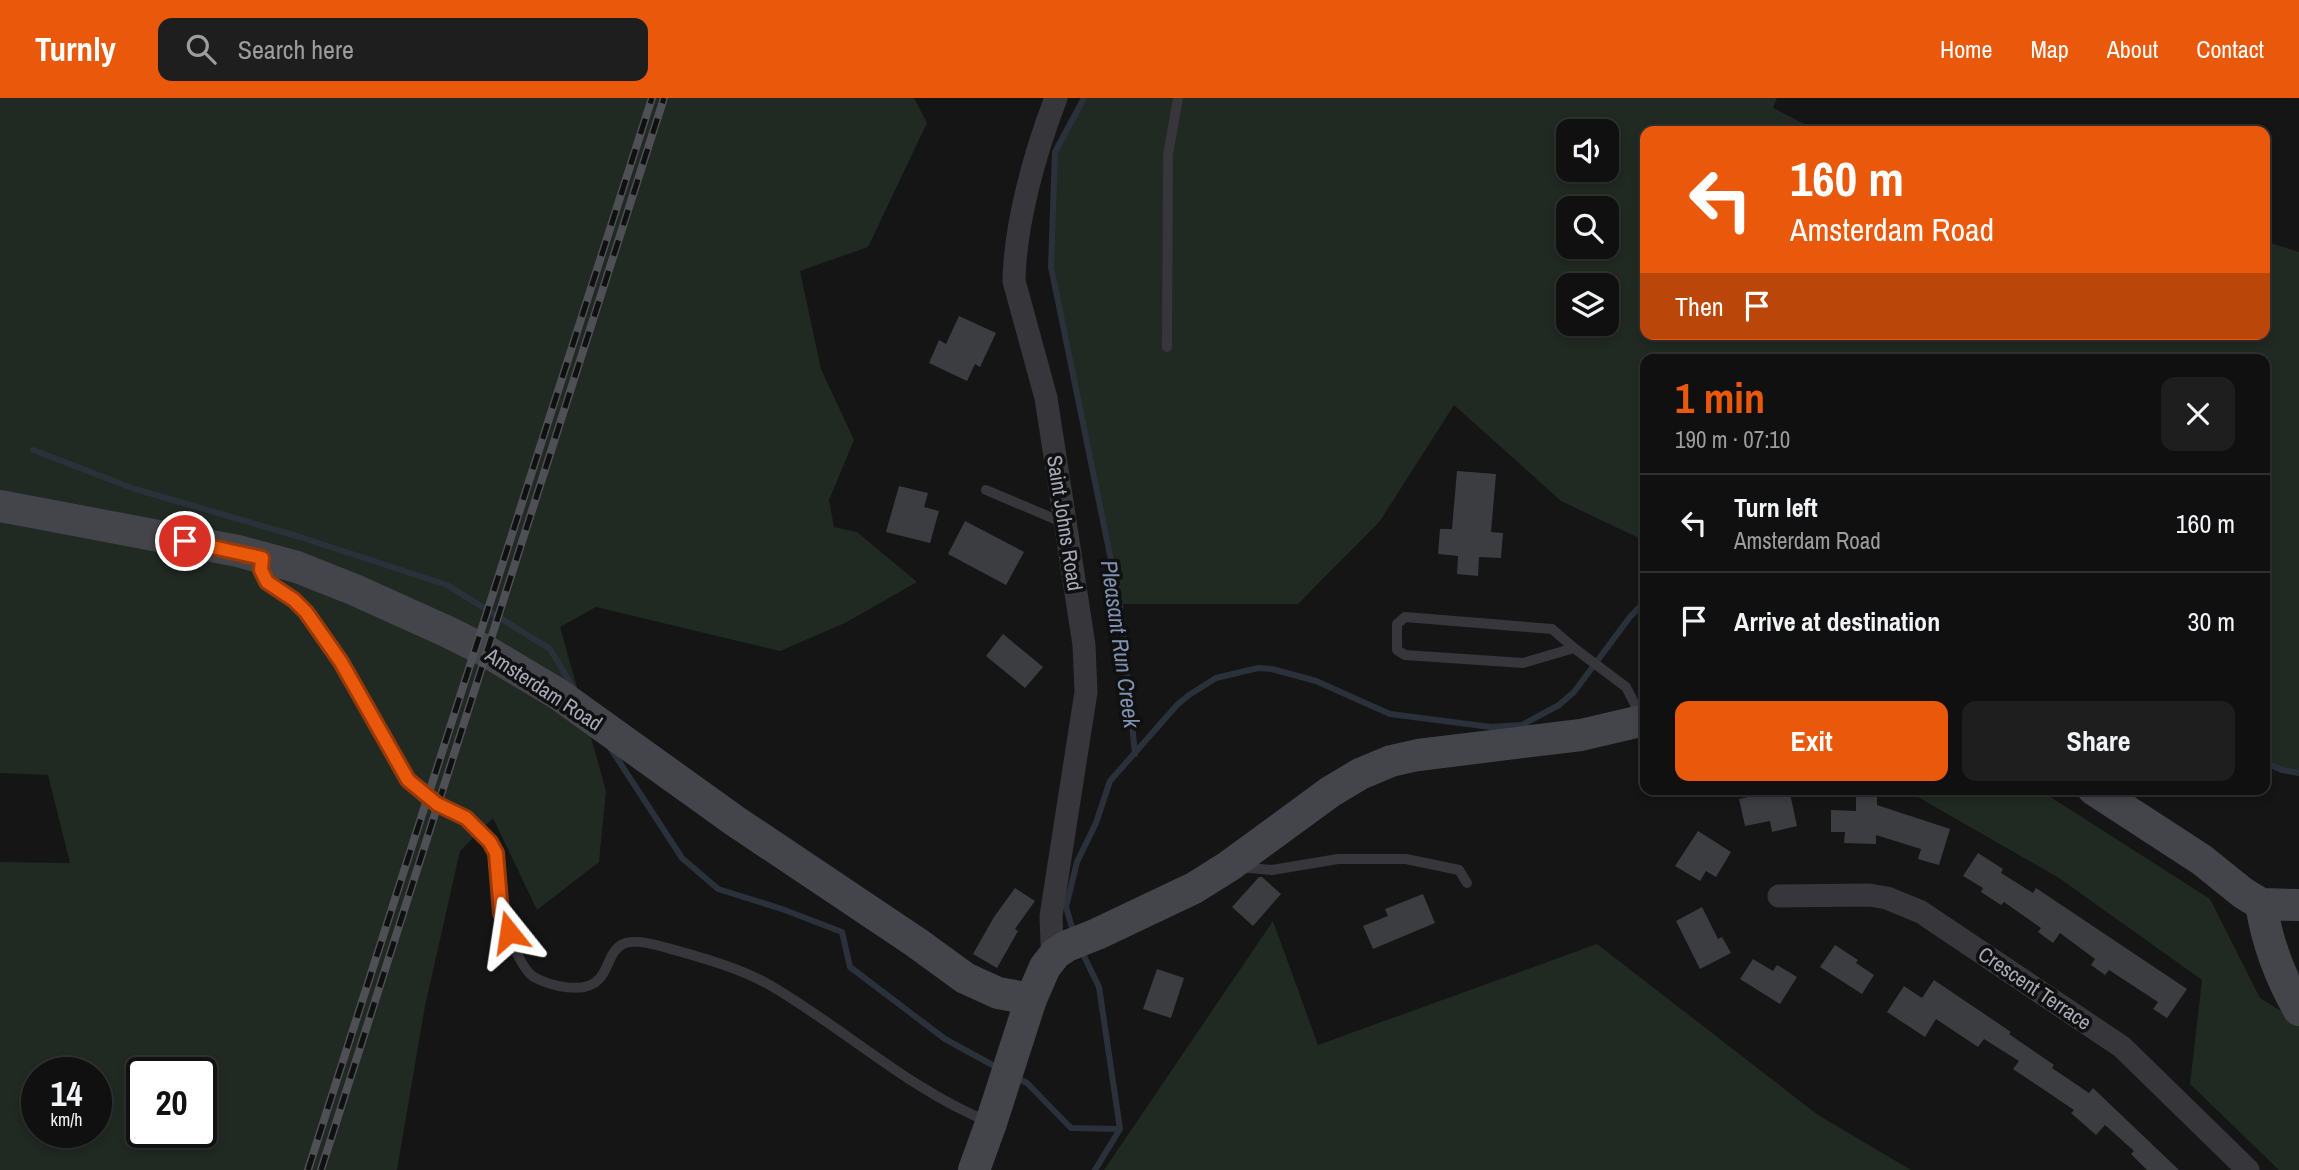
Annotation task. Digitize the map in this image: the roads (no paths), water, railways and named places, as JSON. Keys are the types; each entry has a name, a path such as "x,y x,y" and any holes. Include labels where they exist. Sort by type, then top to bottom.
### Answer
{"street":[{"name":"Saint Johns Road","path":"1056,98 1030,180 1014,262 1014,281 1046,398 1084,645 1086,692 1051,916 1052,943 1061,949"},
{"name":"Amsterdam Road","path":"0,506 237,551 297,567 355,590 486,651 558,694 735,821 965,978 998,993 1031,999"},
{"path":"974,1170 1031,999 1045,967 1061,949 1194,888 1229,866 1330,792 1360,774 1391,761 1418,755 1581,735 1640,721"},
{"path":"2102,795 2202,860 2261,904 2299,905"},
{"name":"Crescent Terrace","path":"1780,896 1868,895 1887,898 1921,912 2122,1047 2248,1170"},
{"path":"2261,904 2266,932 2287,988 2299,1010"}],"lane":[{"path":"1167,347 1168,155 1178,98"},
{"path":"986,490 1064,523"},
{"path":"262,558 261,570 267,582 294,600 306,612 341,662 408,780 437,804 466,818 490,842 496,853 501,913 525,969 532,976 555,985 586,987 599,979 619,946 628,942 661,946 729,967 772,986 930,1091 963,1111 991,1123"},
{"path":"1578,651 1523,663 1405,655 1396,650 1397,624 1405,617 1552,629 1626,687 1640,713"},
{"path":"1229,866 1272,870 1338,859 1406,859 1459,870 1467,883"}],"waterway":[{"name":"Pleasant Run Creek","path":"1084,98 1055,152 1051,267 1120,604 1135,754"},
{"path":"33,450 135,489 300,537 447,585 550,649 574,689"},
{"path":"1074,934 1066,907 1077,862 1096,823 1110,781 1177,705 1216,678 1258,668 1272,669 1316,681 1390,714 1491,727 1522,725 1559,705 1574,692 1640,606"},
{"path":"611,749 682,858 718,889 842,932 850,967 945,1039 998,1068"},
{"path":"2270,765 2299,773"},
{"name":"Pleasant Run Creek","path":"1081,950 1099,987 1120,1129 1095,1170"},
{"path":"1017,1078 1027,1083 1071,1128 1120,1129"}],"railway":[{"path":"308,1170 652,98"},
{"path":"321,1170 664,98"}]}
